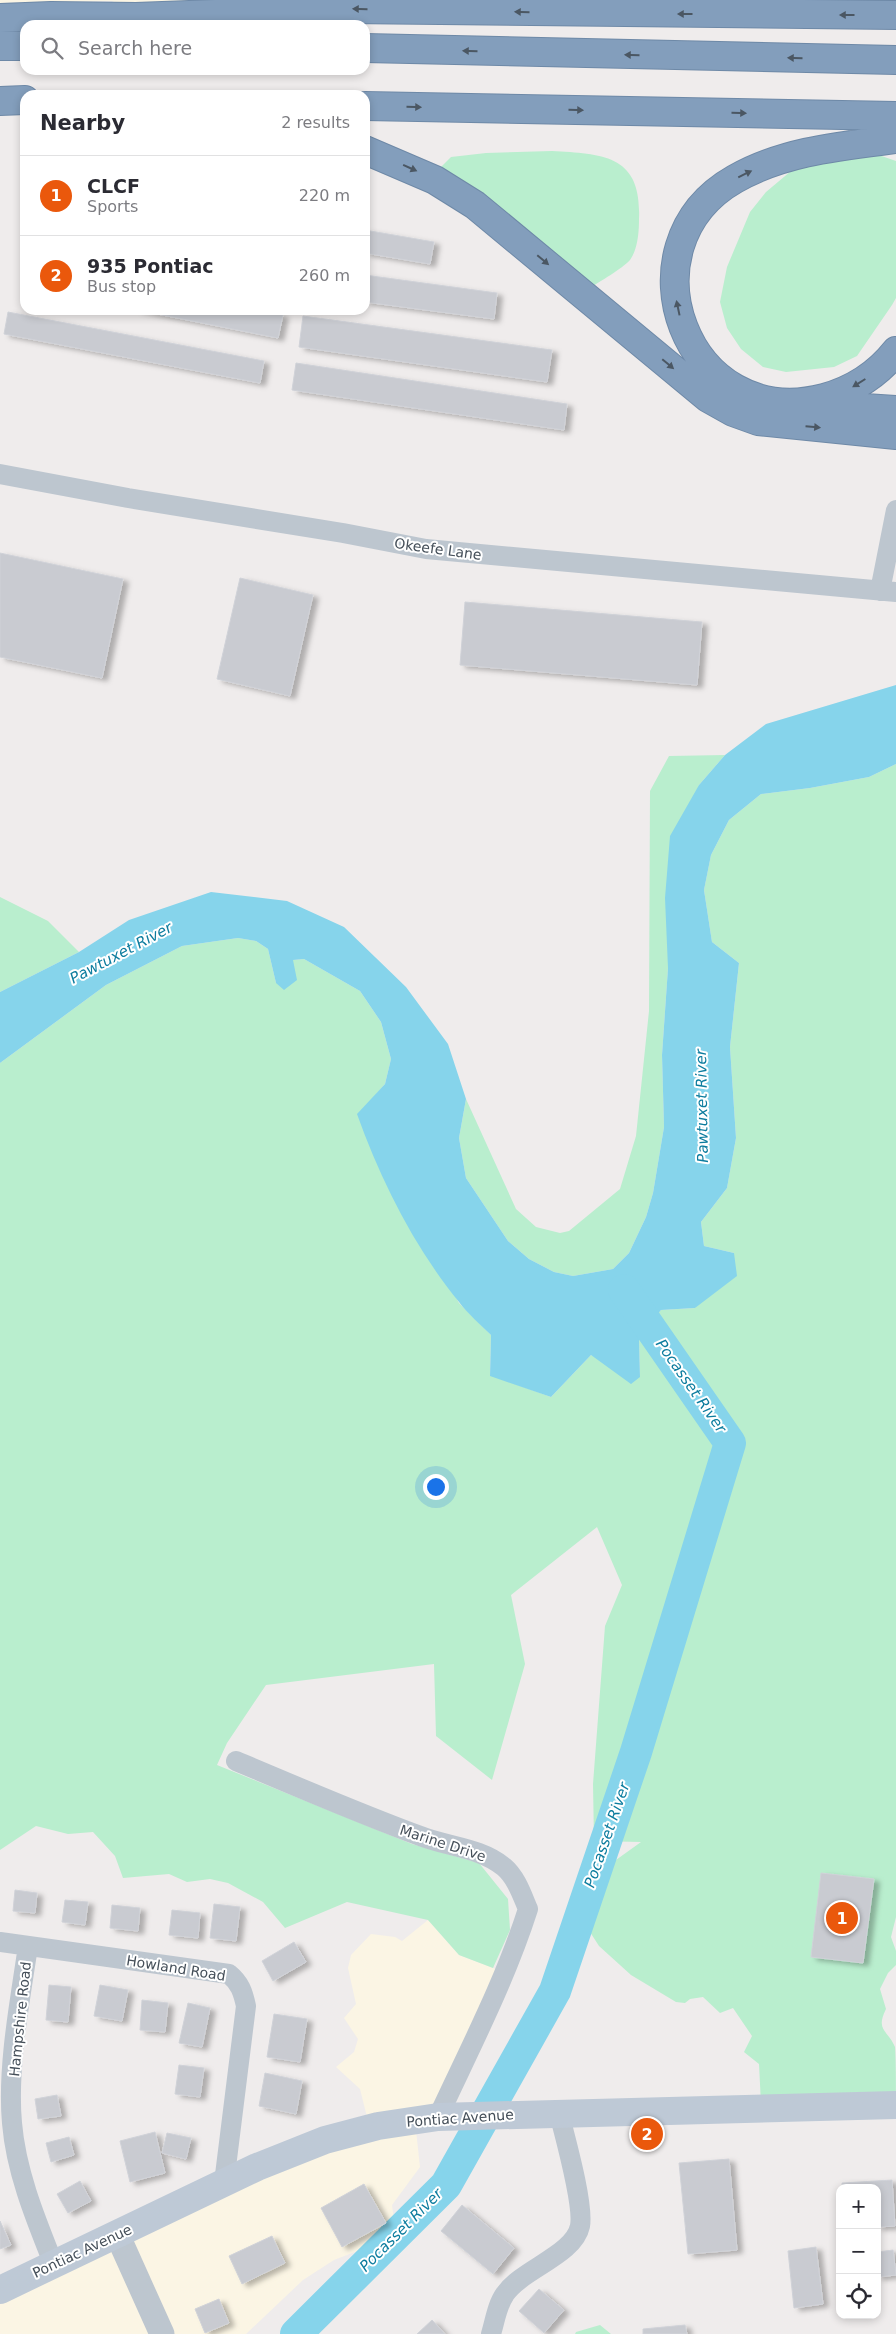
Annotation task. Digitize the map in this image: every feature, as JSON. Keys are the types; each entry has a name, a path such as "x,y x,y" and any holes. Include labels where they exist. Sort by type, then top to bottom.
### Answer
{"highway":[{"path":"51,16 136,7 268,0"},
{"path":"0,18 51,16 136,17 347,9 896,15"},
{"path":"0,46 20,46"},
{"path":"370,48 896,60"},
{"path":"0,101 20,100"},
{"path":"370,106 896,116"},
{"path":"896,139 815,150 751,171 734,180 707,202 689,227 682,242 674,277 676,296 684,328 700,357 722,381 738,390 768,400 896,410"},
{"path":"370,152 435,180 475,205 708,398 733,412 772,424 896,435"},
{"path":"800,403 846,391 876,372 896,352"}],"main road":[{"name":"Pontiac Avenue","path":"0,2290 257,2167 325,2140 378,2126 438,2117 896,2105"}],"street":[{"name":"Okeefe Lane","path":"0,474 426,549 888,592"},
{"path":"888,592 896,510"},
{"name":"Marine Drive","path":"236,1761 432,1841 482,1853 505,1867 519,1887 528,1909 521,1931 508,1967 438,2117"},
{"name":"Howland Road","path":"0,1942 229,1974 236,1980 243,1989 246,2006 224,2183"},
{"name":"Hampshire Road","path":"28,1946 13,2052 12,2123 25,2183 54,2265"},
{"path":"491,2334 505,2294 526,2274 573,2242 580,2226 577,2197 559,2113"},
{"path":"117,2234 162,2334"}],"shaded area":[{"path":"0,0 289,0 124,8 112,1 0,3"},
{"path":"428,1920 459,1955 501,1971 442,2105 415,2121 420,2167 392,2205 396,2236 334,2260 303,2280 246,2334 0,2334 0,2289 370,2129 360,2089 336,2067 354,2052 358,2039 344,2018 356,2004 348,1968 351,1955 371,1934 395,1937 402,1941"}],"green space":[{"path":"552,151 603,157 616,162 627,170 634,182 638,198 639,219 633,256 626,264 589,289 435,173 451,157 486,153"},
{"path":"870,152 896,161 896,298 857,356 834,367 786,372 763,367 741,349 727,328 720,302 727,267 750,212 766,192 797,166"},
{"path":"725,755 699,785 668,968 662,1055 664,1127 653,1193 646,1217 629,1253 613,1269 573,1276 554,1272 529,1259 508,1241 466,1178 459,1138 466,1099 516,1209 536,1227 560,1233 569,1231 620,1189 636,1136 649,1011 650,791 669,756"},
{"path":"896,764 896,1917 891,1937 896,1951 896,1965 888,1973 880,1989 886,2009 882,2026 895,2047 896,2106 761,2104 759,2064 744,2052 752,2036 733,2008 720,2013 703,1997 690,1999 685,2003 676,2002 631,1975 599,1946 590,1932 583,1902 602,1870 641,1842 594,1841 593,1784 605,1626 622,1585 597,1527 511,1595 525,1664 492,1780 436,1736 434,1664 266,1685 227,1743 217,1765 412,1844 479,1863 508,1899 510,1930 493,1968 459,1955 428,1920 347,1902 285,1928 263,1902 228,1883 210,1879 187,1882 169,1874 123,1878 115,1856 93,1832 68,1834 36,1826 0,1850 0,1063 106,985 182,946 238,938 256,941 268,949 276,983 293,960 304,959 360,991 381,1022 391,1059 385,1084 358,1115 459,1303 491,1335 490,1375 551,1397 591,1355 640,1377 639,1337 661,1310 695,1308 734,1253 704,1246 701,1222 727,1188 736,1138 730,1047 739,963 712,942 704,890 711,855 729,820 761,794 810,788 869,777"},
{"path":"0,897 48,921 79,952 0,992"},
{"path":"600,2325 611,2334 575,2334 576,2332"}],"water":[{"name":"Pawtuxet River","path":"896,685 896,764 869,777 810,788 761,794 729,820 711,855 704,890 712,942 739,963 730,1047 736,1138 727,1188 701,1222 704,1246 734,1253 737,1276 695,1308 661,1310 639,1337 640,1377 631,1384 591,1355 551,1397 490,1376 491,1335 459,1302 427,1259 413,1236 388,1188 357,1114 385,1084 391,1059 381,1022 360,991 304,959 293,960 297,980 284,990 276,983 268,949 256,941 238,938 182,946 106,985 0,1063 0,992 79,952 129,920 211,892 287,901 344,927 406,987 448,1044 466,1099 459,1138 466,1178 508,1241 529,1259 554,1272 573,1276 613,1269 629,1253 646,1217 653,1193 664,1127 662,1055 668,968 665,898 670,836 699,785 725,755 766,724"}],"building":[{"path":"370,231 434,242 430,264 370,254"},
{"path":"370,276 497,293 494,319 370,303"},
{"path":"8,312 264,361 260,383 4,334"},
{"path":"162,315 283,315 278,338"},
{"path":"303,316 552,350 547,382 299,347"},
{"path":"296,363 567,404 564,430 292,390"},
{"path":"0,553 123,579 102,678 0,657"},
{"path":"240,578 313,595 290,696 217,679"},
{"path":"465,602 702,622 697,685 460,665"},
{"path":"821,1873 874,1879 863,1963 811,1957"},
{"path":"15,1890 37,1893 35,1913 13,1911"},
{"path":"65,1900 88,1902 85,1925 62,1922"},
{"path":"214,1904 240,1907 236,1941 210,1938"},
{"path":"112,1905 140,1908 138,1931 110,1928"},
{"path":"172,1910 200,1913 198,1938 169,1935"},
{"path":"294,1942 306,1962 273,1981 262,1961"},
{"path":"49,1985 71,1987 68,2022 46,2020"},
{"path":"100,1985 128,1990 122,2021 94,2016"},
{"path":"142,2000 168,2003 165,2032 140,2030"},
{"path":"188,2003 210,2008 202,2047 179,2043"},
{"path":"274,2014 307,2019 300,2062 267,2057"},
{"path":"179,2065 204,2068 200,2097 175,2094"},
{"path":"265,2073 302,2081 296,2114 259,2106"},
{"path":"57,2095 61,2116 38,2119 35,2099"},
{"path":"155,2132 165,2173 130,2182 120,2141"},
{"path":"167,2133 191,2138 186,2159 162,2153"},
{"path":"69,2137 74,2155 51,2162 46,2143"},
{"path":"729,2159 737,2250 688,2254 679,2163"},
{"path":"892,2180 895,2226 881,2227 881,2184 842,2183"},
{"path":"80,2181 91,2201 68,2213 57,2194"},
{"path":"364,2184 386,2223 342,2247 321,2208"},
{"path":"462,2205 514,2248 493,2274 441,2231"},
{"path":"0,2221 11,2245 0,2249"},
{"path":"272,2236 285,2263 242,2284 229,2256"},
{"path":"816,2247 823,2304 794,2308 788,2251"},
{"path":"893,2250 896,2275 881,2277 881,2252"},
{"path":"539,2289 564,2310 544,2333 519,2311"},
{"path":"219,2299 229,2323 205,2333 195,2309"},
{"path":"432,2320 445,2334 417,2334"},
{"path":"685,2325 687,2334 643,2334 643,2329"}],"waterway":[{"name":"Pocasset River","path":"296,2334 446,2185 555,1991 636,1752 730,1443 624,1290"}],"place":[{"name":"CLCF","path":"842,1918"},
{"name":"935 Pontiac","path":"647,2134"}]}
